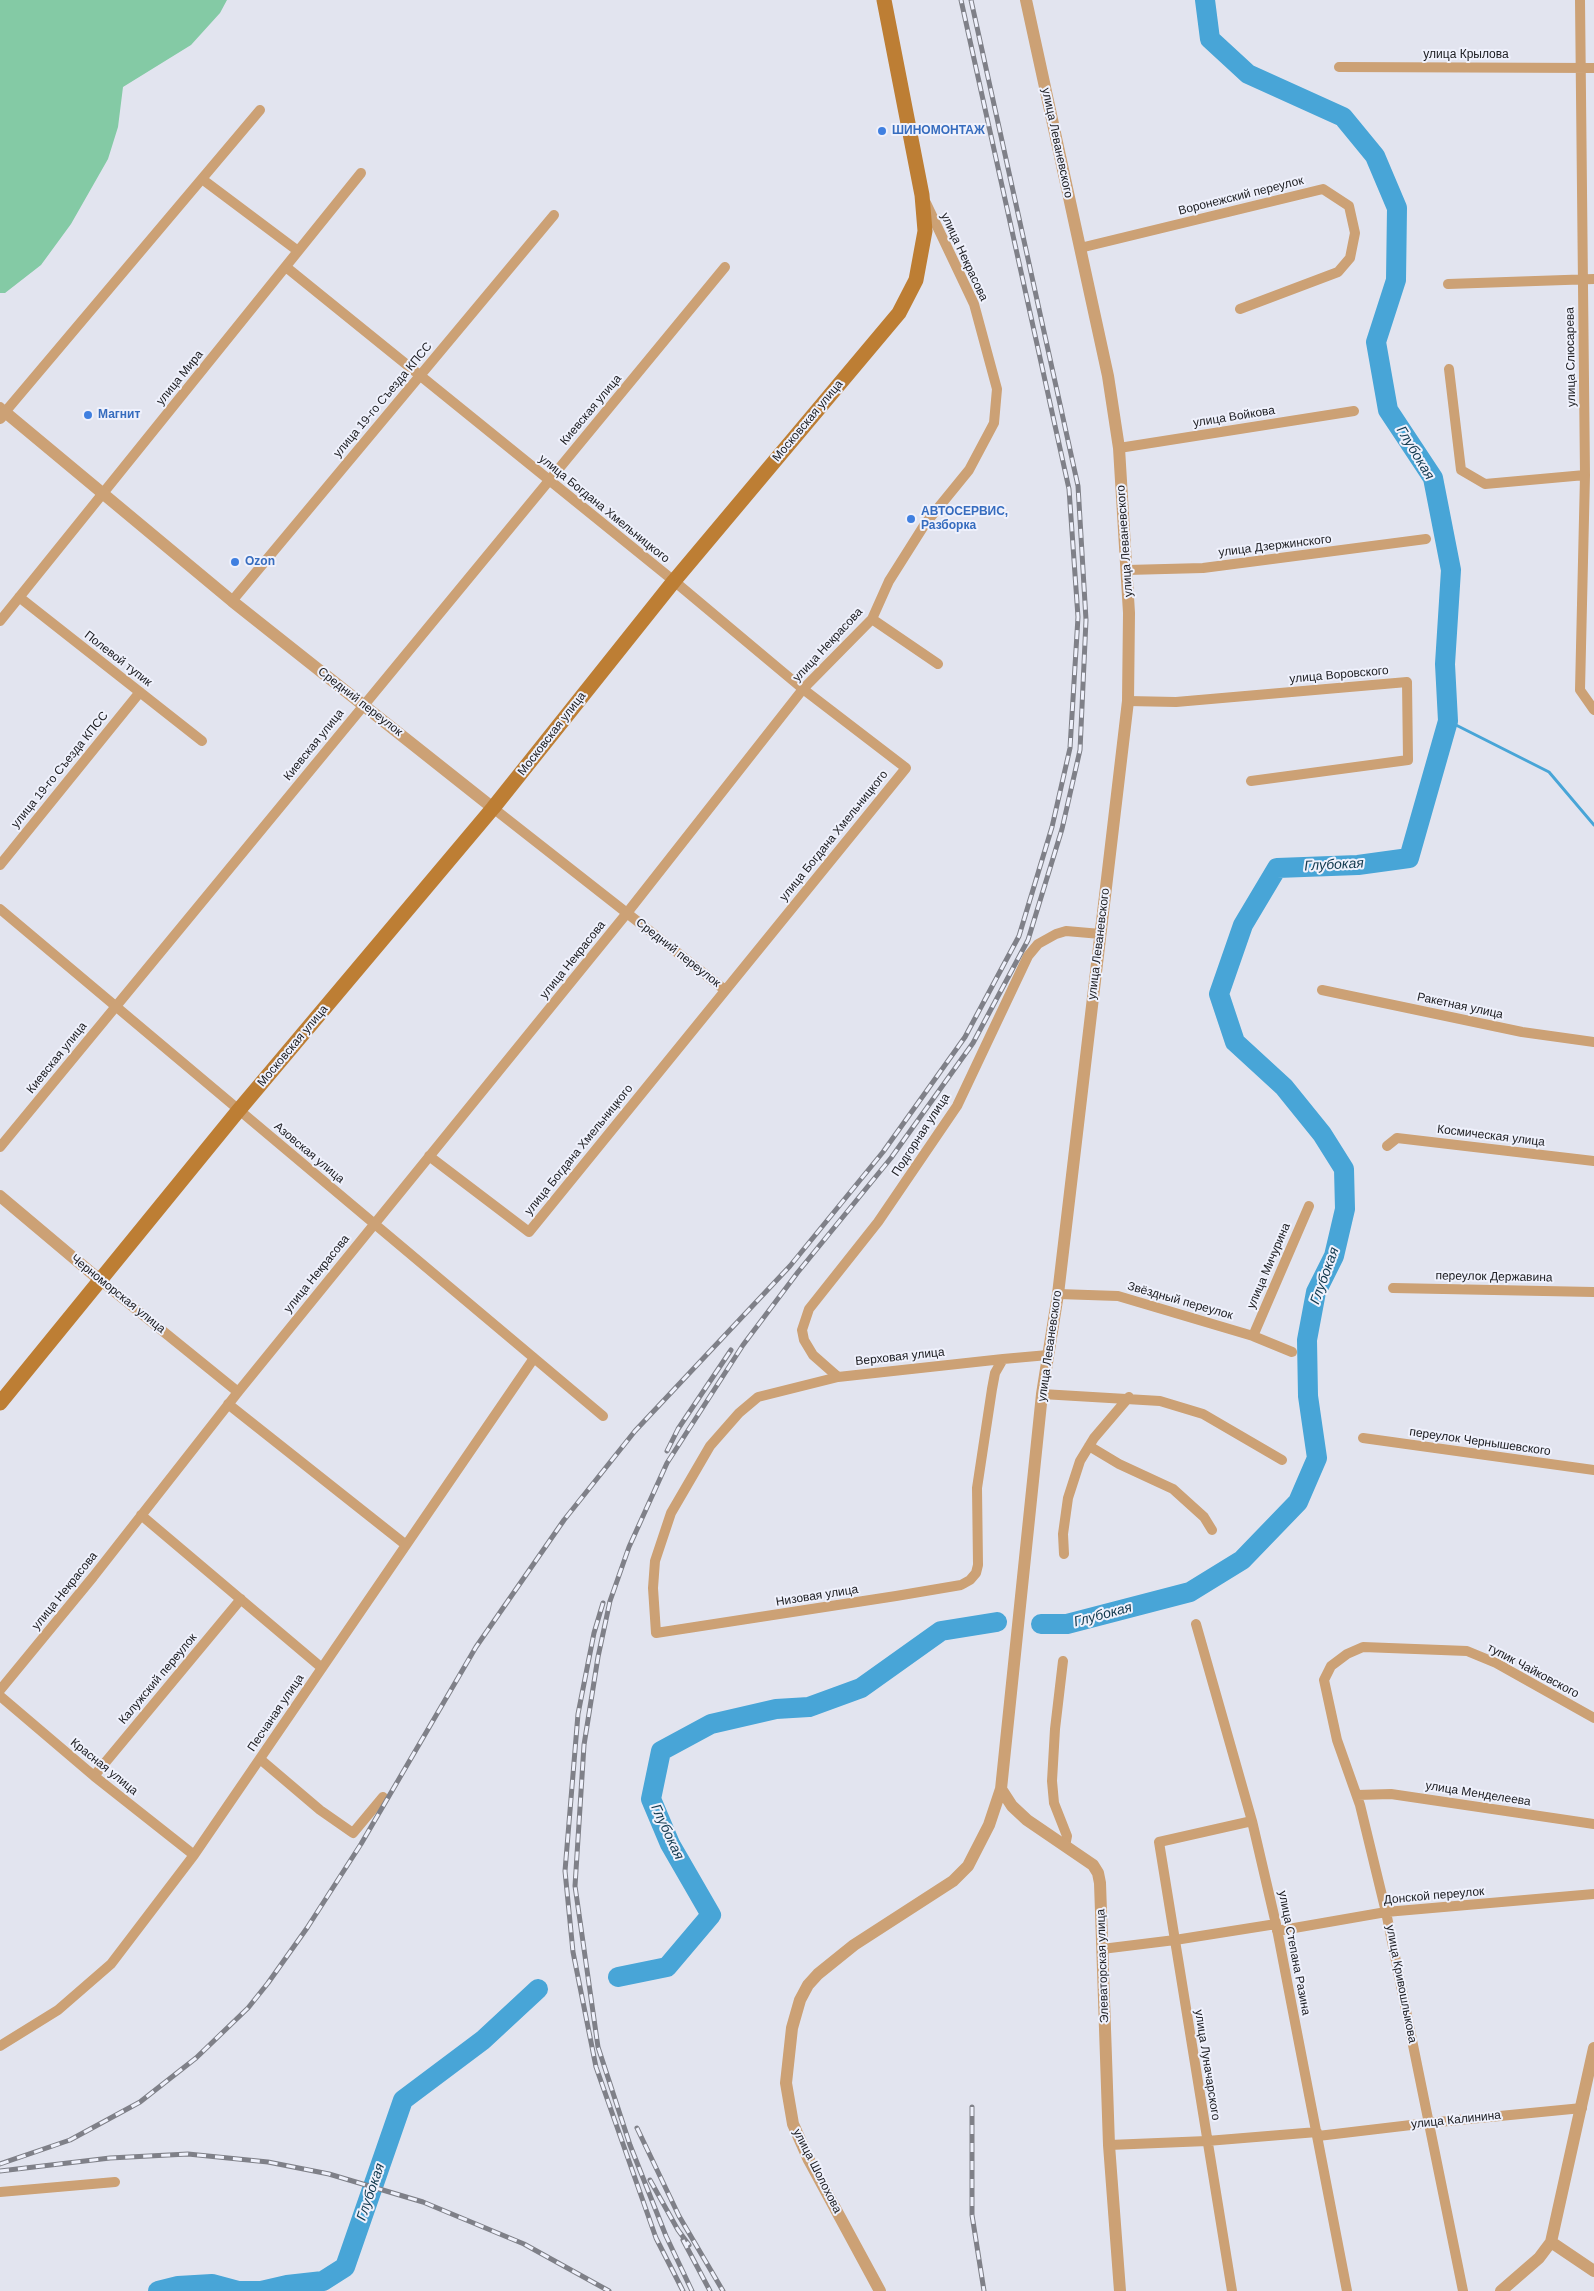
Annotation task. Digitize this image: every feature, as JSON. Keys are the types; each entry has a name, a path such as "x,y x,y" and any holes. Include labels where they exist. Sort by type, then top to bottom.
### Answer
{"main road":[{"name":"Московская улица","path":"0,1403 102,1281 238,1111 493,808 674,581 899,313 916,280 925,231 922,195 884,0"}],"street":[{"name":"улица Леваневского","path":"954,1881 968,1866 978,1851 1001,1790 1042,1394 1058,1294 1128,701 1130,644 1119,448 1108,376 1026,0"},
{"name":"улица Слюсарева","path":"1580,0 1585,475 1580,690 1594,710"},
{"name":"улица Крылова","path":"1339,67 1594,68"},
{"path":"2,412 260,110"},
{"name":"улица Мира","path":"0,621 361,174"},
{"path":"202,179 298,251"},
{"name":"Воронежский переулок","path":"1080,248 1322,189 1350,206 1355,233 1350,258 1338,272 1240,309"},
{"name":"улица Некрасова","path":"0,1690 228,1404 627,913 803,689 872,619 888,581 925,524 969,470 994,423 997,389 974,304 922,195"},
{"name":"улица 19-го Съезда КПСС","path":"232,601 554,215"},
{"name":"улица Богдана Хмельницкого","path":"286,267 674,581 803,689 906,768 529,1232 430,1156"},
{"name":"Киевская улица","path":"0,1147 724,267"},
{"path":"1448,284 1594,278"},
{"path":"1450,369 1461,470 1485,484 1585,475"},
{"name":"улица Войкова","path":"1119,448 1354,411"},
{"name":"Средний переулок","path":"2,412 232,601 725,990"},
{"name":"улица Дзержинского","path":"1127,570 1203,568 1426,539"},
{"name":"Полевой тупик","path":"19,597 202,741"},
{"path":"872,619 938,664"},
{"name":"улица Воровского","path":"1128,701 1176,702 1407,682 1408,760 1251,780"},
{"name":"улица 19-го Съезда КПСС","path":"0,865 140,692"},
{"name":"Азовская улица","path":"0,909 603,1416"},
{"name":"Подгорная улица","path":"838,1377 813,1355 804,1340 802,1330 808,1309 878,1222 957,1106 1028,956 1038,944 1056,934 1066,931 1101,934"},
{"name":"Ракетная улица","path":"1322,990 1522,1032 1594,1042"},
{"name":"Космическая улица","path":"1387,1146 1397,1138 1594,1161"},
{"name":"Черноморская улица","path":"0,1196 238,1392"},
{"name":"улица Мичурина","path":"1253,1336 1309,1206"},
{"name":"переулок Державина","path":"1393,1288 1594,1292"},
{"name":"Звёздный переулок","path":"1058,1294 1118,1296 1253,1336 1292,1352"},
{"name":"Верховая улица","path":"656,1633 653,1588 655,1561 671,1513 710,1446 739,1413 758,1397 838,1377 1048,1355"},
{"name":"Песчаная улица","path":"0,2046 58,2010 111,1964 194,1855 534,1358"},
{"name":"Низовая улица","path":"656,1633 961,1585 970,1580 976,1573 979,1551 977,1488 995,1373 1003,1359"},
{"path":"1042,1394 1129,1397 1160,1401 1203,1414 1282,1460"},
{"path":"1064,1554 1063,1534 1068,1498 1080,1461 1089,1446 1129,1397"},
{"path":"228,1404 406,1545"},
{"name":"переулок Чернышевского","path":"1363,1438 1594,1470"},
{"path":"1089,1446 1119,1464 1173,1488 1204,1517 1212,1530"},
{"path":"141,1515 322,1668"},
{"name":"Калужский переулок","path":"94,1776 241,1599"},
{"name":"улица Степана Разина","path":"1196,1624 1252,1821 1277,1928 1347,2291"},
{"name":"тупик Чайковского","path":"1324,1680 1331,1666 1347,1654 1364,1646 1467,1651 1496,1663 1594,1718"},
{"path":"1063,1661 1055,1729 1052,1781 1054,1803 1067,1836 1065,1846"},
{"name":"улица Кривошлыкова","path":"1324,1680 1337,1740 1357,1795 1386,1912 1463,2291"},
{"name":"Красная улица","path":"0,1696 94,1776 194,1855"},
{"path":"260,1759 320,1810 353,1833 383,1797"},
{"name":"Элеваторская улица","path":"1001,1790 1012,1806 1027,1820 1093,1865 1098,1873 1100,1883 1109,2145 1120,2291"},
{"name":"улица Менделеева","path":"1357,1795 1391,1794 1594,1824"},
{"name":"улица Луначарского","path":"1232,2291 1160,1842 1252,1821"},
{"name":"улица Шолохова","path":"880,2291 809,2160 793,2124 786,2083 792,2028 800,2000 808,1985 818,1974 854,1945 954,1881"},
{"name":"Донской переулок","path":"1102,1949 1277,1928 1386,1912 1594,1894"},
{"path":"1501,2291 1539,2258 1551,2242 1588,2107 1594,2048"},
{"name":"улица Калинина","path":"1109,2145 1317,2134 1588,2107"},
{"path":"0,2192 115,2182"},
{"path":"1551,2242 1594,2271"}],"green space":[{"path":"0,0 227,0 220,13 191,45 123,87 118,127 108,159 71,224 41,265 5,293 0,293"}],"waterway":[{"name":"Глубокая","path":"1041,1624 1067,1624 1190,1592 1242,1560 1298,1502 1317,1458 1308,1396 1307,1340 1316,1292 1334,1256 1345,1209 1344,1169 1322,1134 1284,1087 1235,1042 1219,994 1243,925 1277,868 1358,865 1409,858 1448,721 1445,664 1451,570 1433,478 1388,410 1376,342 1396,280 1397,208 1375,156 1343,117 1248,74 1210,39 1205,0"},
{"path":"1448,721 1549,772 1594,825"},
{"name":"Глубокая","path":"618,1977 667,1967 711,1915 670,1844 651,1799 661,1751 711,1724 776,1709 809,1707 861,1688 941,1631 997,1622"},
{"name":"Глубокая","path":"158,2291 178,2286 212,2284 238,2291 261,2291 287,2285 323,2281 345,2267 403,2100 483,2040 538,1989"}],"railway":[{"path":"0,2164 70,2140 140,2102 196,2058 248,2008 307,1928 361,1844 476,1647 564,1520 635,1431 790,1266 883,1152 965,1037 1019,936 1052,827 1070,748 1078,617 1069,489 961,0"},
{"path":"692,2291 666,2236 630,2145 598,2047 575,1886 584,1745 598,1657 610,1601 629,1547 667,1463 743,1345 798,1272 891,1158 973,1043 1028,940 1062,829 1080,750 1086,620 1078,486 971,0"},
{"path":"667,1451 678,1429 731,1350"},
{"path":"603,1603 594,1633 578,1714 565,1871 573,1952 596,2067 656,2238 683,2291"},
{"path":"972,2107 972,2215 984,2291"},
{"path":"637,2128 679,2216 723,2291"},
{"path":"0,2171 110,2158 188,2154 268,2162 329,2174 423,2202 524,2244 609,2291"},
{"path":"650,2180 678,2230 689,2245"},
{"path":"683,2240 710,2291"}],"place":[{"name":"ШИНОМОНТАЖ","path":"882,131"},
{"name":"Магнит","path":"88,415"},
{"name":"АВТОСЕРВИС, Разборка","path":"911,519"},
{"name":"Ozon","path":"235,562"}]}
